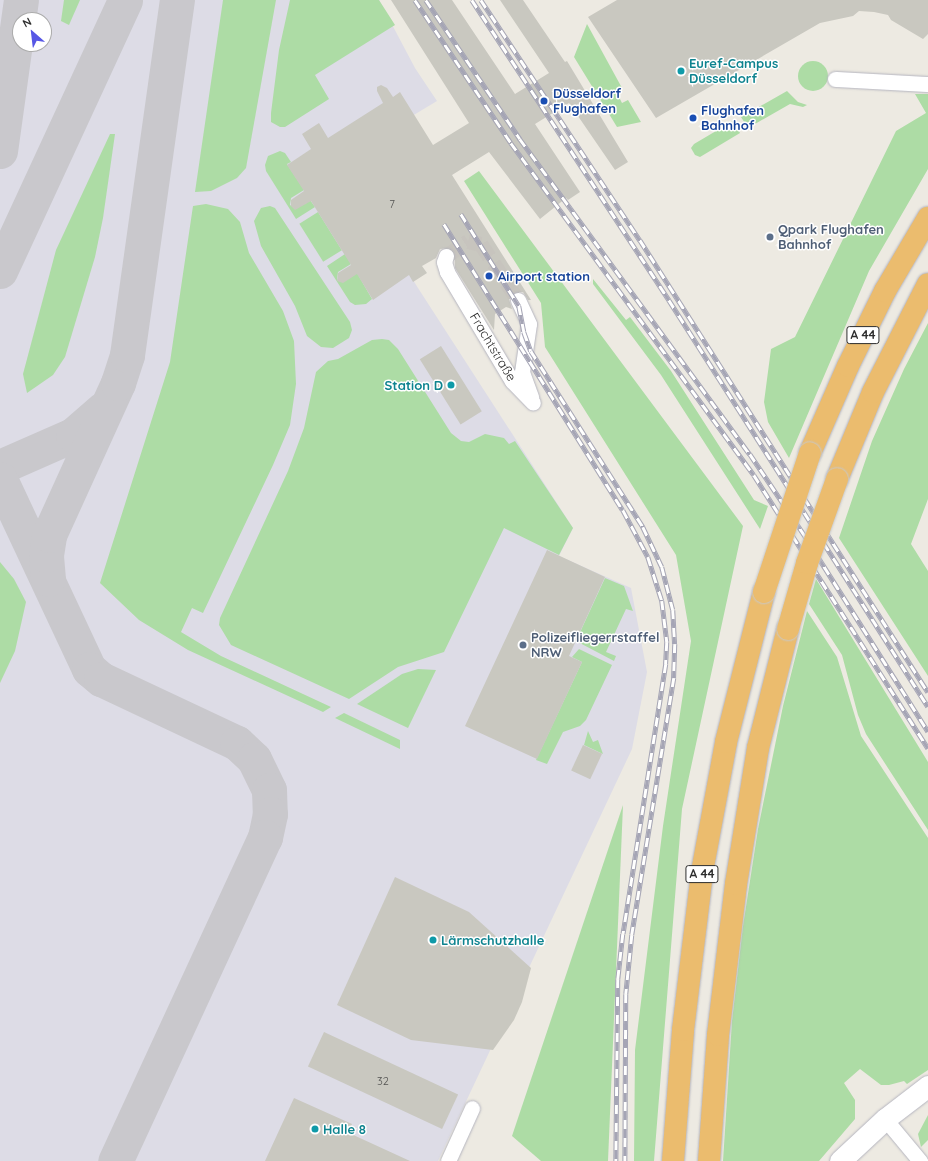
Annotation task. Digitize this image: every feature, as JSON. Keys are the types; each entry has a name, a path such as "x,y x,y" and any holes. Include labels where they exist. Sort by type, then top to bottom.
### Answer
{"highway":[{"name":"A 44","path":"674,1161 683,1030 702,872 726,742 764,592 810,453 851,359 886,291 928,218"},
{"name":"A 44","path":"709,1161 718,1035 736,884 758,748 788,629 807,563 837,479 873,392 928,284"}],"street":[{"path":"835,78 928,84"},
{"name":"Frachtstraße","path":"446,256 444,262 447,272 491,343 497,357 512,381 533,403 522,372 529,324 518,300"},
{"path":"840,1161 885,1119 928,1086"},
{"path":"448,1161 472,1108"},
{"path":"885,1119 920,1161"}],"shaded area":[{"path":"0,0 379,0 415,68 437,101 339,160 418,288 573,528 559,556 631,588 647,672 632,749 438,1161 0,1161"}],"green space":[{"path":"64,0 80,0 69,25 61,21"},
{"path":"223,0 276,0 246,168 237,178 211,191 195,192"},
{"path":"290,0 379,0 395,25 315,75 329,99 285,127 280,127 271,122 271,113 279,50"},
{"path":"587,24 622,88 616,91 622,103 628,100 641,122 617,127 574,57"},
{"path":"813,61 824,65 828,76 824,87 813,91 802,87 798,76 802,65"},
{"path":"787,91 798,102 807,105 803,107 790,104 748,128 741,117"},
{"path":"915,94 928,94 928,169 869,271 789,458 768,422 764,402 771,349 795,337 896,131 926,113"},
{"path":"733,121 740,133 700,157 695,155 691,148 694,144"},
{"path":"110,134 115,134 103,218 95,257 65,357 53,375 27,393 23,374 56,250"},
{"path":"280,151 285,153 291,162 287,164 304,190 291,198 290,205 293,207 310,200 315,207 296,219 266,171 265,165 268,156"},
{"path":"479,171 743,526 682,809 654,1161 634,1161 635,1050 663,826 691,641 676,555 545,347 541,303 464,181"},
{"path":"206,204 228,209 240,222 249,253 283,311 294,341 296,384 290,425 273,465 203,613 192,608 181,632 221,656 331,707 323,712 188,650 139,620 100,583 170,362 193,206"},
{"path":"270,206 275,208 350,322 352,330 349,338 333,348 321,347 307,336 295,306 261,246 254,221 261,208"},
{"path":"318,212 342,250 323,262 299,224"},
{"path":"345,254 351,264 338,272 337,279 339,281 357,273 372,299 366,304 355,305 350,302 327,266"},
{"path":"593,279 626,320 630,317 671,371 754,500 768,506 760,529 661,375 593,284"},
{"path":"928,323 928,499 911,544 928,571 928,676 839,538 872,441 904,369"},
{"path":"372,340 389,340 398,349 451,433 461,441 469,442 485,434 504,438 509,444 515,441 573,528 559,555 504,528 444,652 398,667 349,699 231,645 219,625 220,618 288,471 304,428 316,372 328,361 338,359"},
{"path":"0,562 14,579 26,602 15,651 0,683"},
{"path":"605,578 624,586 633,611 626,609 606,652 616,656 614,661 576,641"},
{"path":"816,579 928,762 928,830 866,734 858,715 842,655 809,604"},
{"path":"807,611 837,657 861,736 928,838 928,1070 907,1084 904,1081 889,1085 881,1085 860,1069 844,1083 855,1100 855,1119 819,1161 723,1161 732,1021 743,926 758,829 783,706"},
{"path":"579,649 612,665 586,720 580,726 563,732 547,764 536,760 582,662 572,657"},
{"path":"418,669 436,670 408,728 357,704 402,674"},
{"path":"344,713 400,740 400,749 335,718"},
{"path":"588,731 593,742 598,740 603,754 584,745"},
{"path":"623,805 608,1161 541,1161 512,1136"},
{"path":"928,1115 928,1140 921,1147 918,1134"}],"building":[{"path":"391,0 452,0 515,94 549,73 500,0 523,0 565,62 567,61 628,162 615,170 569,103 535,124 580,192 568,200 566,198 540,219 489,152 452,175 531,300 528,300 523,292 514,292 509,299 512,309 506,307 495,314 494,330 455,268 455,254 449,248 440,249 436,258 422,266 427,273 413,282 409,275 373,300 357,274 343,283 337,281 338,273 351,265 311,201 295,210 291,206 291,200 304,191 287,165 311,149 302,134 319,123 328,138 383,103 377,91 377,87 381,85 387,88 393,97 400,92 433,145 469,123"},
{"name":"Euref-Campus Düsseldorf","path":"617,0 928,0 928,34 923,39 891,20 888,15 874,12 859,11 853,16 820,23 656,118 588,17"},
{"name":"Station D","path":"441,346 482,411 461,425 420,359"},
{"path":"547,550 605,577 569,656 582,662 537,759 465,726"},
{"path":"583,745 602,754 590,779 571,770"},
{"name":"Lärmschutzhalle","path":"395,877 469,912 531,968 522,1002 514,1020 493,1050 411,1040 337,1005"},
{"path":"324,1032 458,1095 442,1129 308,1066"},
{"name":"Halle 8","path":"294,1098 352,1124 349,1133 410,1161 265,1161"}],"taxiway":[{"path":"0,151 21,0"},
{"path":"0,271 125,0"},
{"path":"48,579 46,555 49,535 118,383 127,355 177,0"},
{"path":"0,467 73,435 103,409"},
{"path":"0,479 89,669 101,679 237,743 254,759 269,790 270,814 265,837 115,1161"}],"tunnel":[{"path":"446,256 468,241 481,244 518,300"}],"railway":[{"path":"415,0 511,143 754,475 928,748"},
{"path":"426,0 520,139 750,454 805,536 928,731"},
{"path":"472,0 669,300 928,706"},
{"path":"481,0 640,240 928,692"},
{"path":"461,214 519,306 524,332 531,351 643,527 662,567 673,610 675,644 674,678 632,935 626,994 625,1161"},
{"path":"444,224 623,510 648,557 662,601 667,642 666,664 623,934 618,979 616,1161"}],"place":[{"name":"Euref-Campus Düsseldorf","path":"681,71"},
{"name":"Düsseldorf Flughafen","path":"544,101"},
{"name":"Flughafen Bahnhof","path":"693,118"},
{"name":"Qpark Flughafen Bahnhof","path":"770,237"},
{"name":"Airport station","path":"489,276"},
{"name":"Station D","path":"451,385"},
{"name":"Polizeifliegerrstaffel NRW","path":"523,645"},
{"name":"Lärmschutzhalle","path":"433,940"},
{"name":"Halle 8","path":"315,1129"}]}
